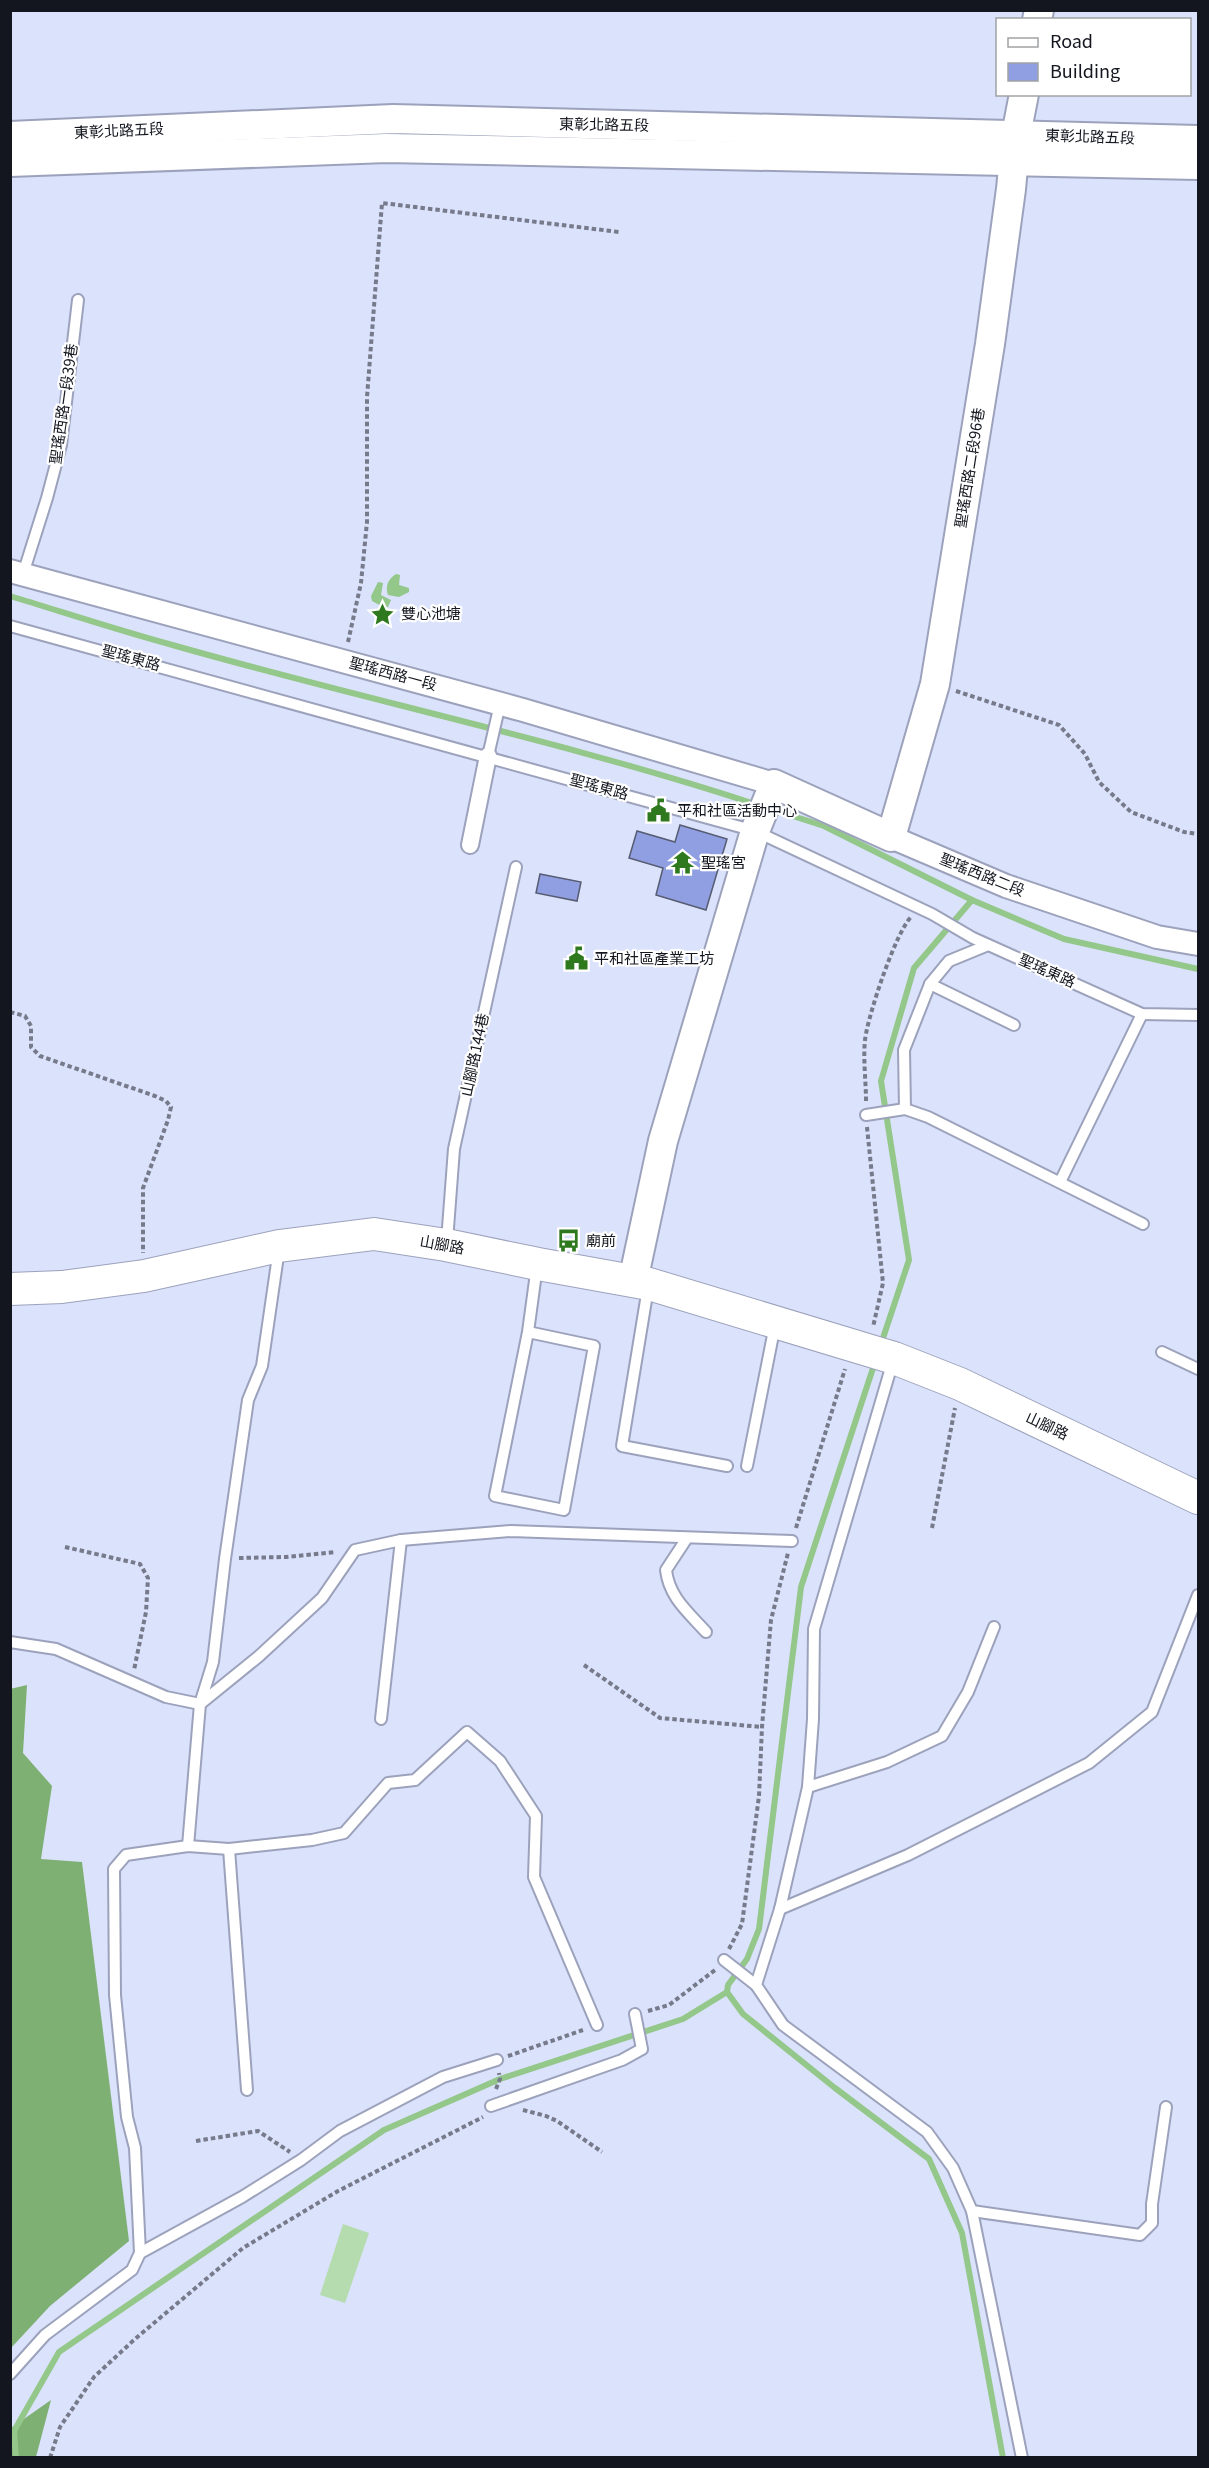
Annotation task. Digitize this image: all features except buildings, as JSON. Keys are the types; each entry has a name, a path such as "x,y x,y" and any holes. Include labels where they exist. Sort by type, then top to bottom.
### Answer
{"main road":[{"name":"山腳路","path":"10,1289 62,1287 144,1276 279,1246 374,1234 446,1245 641,1282 871,1351 960,1384 1198,1498"}],"street":[{"name":"聖瑤西路二段96巷","path":"891,837 935,684 990,344 1024,96"},
{"name":"東彰北路五段","path":"10,136 393,119 1015,148 1198,165"},
{"name":"東彰北路五段","path":"10,162 387,148 1015,148 1198,140"},
{"name":"聖瑤西路一段","path":"17,573 500,704 774,784"},
{"path":"470,844 488,756"},
{"path":"641,1282 663,1141 756,827 774,784"},
{"name":"聖瑤西路二段","path":"774,784 1017,890 1157,937 1198,944"}],"lane":[{"name":"聖瑤西路一段39巷","path":"17,573 48,498 61,445 78,300"},
{"name":"聖瑤東路","path":"10,626 756,827 932,914 973,938 1142,1014 1198,1015"},
{"path":"488,756 500,704"},
{"name":"山腳路144巷","path":"446,1245 454,1149 516,867"},
{"path":"905,1108 904,1050 930,984 949,961 988,945"},
{"path":"930,984 1014,1025"},
{"path":"1060,1182 1142,1014"},
{"path":"866,1115 905,1108 928,1117 1143,1224"},
{"path":"188,1846 200,1704 213,1662 248,1400 262,1366 279,1246"},
{"path":"528,1332 594,1346 564,1510 495,1496 528,1332 538,1264"},
{"path":"641,1282 622,1446 727,1466"},
{"path":"747,1466 775,1323"},
{"path":"756,1985 780,1909 808,1787 813,1719 814,1629 871,1351"},
{"path":"1162,1352 1198,1369"},
{"path":"200,1704 258,1657 322,1598 355,1550 401,1540 511,1532 792,1541"},
{"path":"687,1538 666,1570 668,1585 706,1632"},
{"path":"381,1719 401,1540"},
{"path":"780,1909 908,1855 1089,1764 1152,1712 1198,1595"},
{"path":"808,1787 887,1762 942,1737 968,1692 994,1628"},
{"path":"10,1642 56,1649 166,1697 200,1704"},
{"path":"10,2374 45,2335 132,2270 140,2253 135,2148 127,2117 114,1995 114,1869 126,1855 188,1846 229,1849 312,1840 344,1833 388,1783 415,1780 467,1732 500,1761 536,1816 534,1877 597,2025"},
{"path":"229,1849 247,2091"},
{"path":"724,1960 756,1985 783,2025 927,2132 953,2168 972,2211 1022,2457"},
{"path":"492,2110 622,2060 642,2049 635,2014"},
{"path":"140,2253 242,2198 301,2160 340,2131 442,2077 497,2060"},
{"path":"972,2211 1140,2235 1152,2223 1152,2204 1166,2107"}],"path":[{"path":"344,661 361,582 367,522 368,397 382,203 619,232"},
{"path":"935,684 1059,725 1085,754 1099,782 1131,812 1184,832 1198,834"},
{"path":"635,2014 669,2005 724,1960 742,1924 759,1796 771,1620 792,1541 871,1351 872,1330 883,1282 866,1115 865,1039 885,972 903,926 920,909"},
{"path":"10,1012 25,1016 30,1026 31,1047 40,1056 155,1096 166,1101 171,1107 143,1188 144,1276"},
{"path":"932,1528 960,1384"},
{"path":"65,1547 140,1564 148,1578 146,1612 132,1682"},
{"path":"225,1559 286,1557 355,1550"},
{"path":"584,1665 660,1718 762,1727"},
{"path":"50,2457 60,2427 94,2377 135,2339 243,2248 338,2192 484,2117 492,2110 500,2079 497,2060 597,2025"},
{"path":"484,2117 492,2110"},
{"path":"513,2112 522,2110 546,2116 602,2152"},
{"path":"196,2141 258,2131 301,2160"}],"shaded area":[{"path":"396,574 400,575 399,585 409,588 409,592 399,597 388,595 387,592 388,583"},
{"path":"378,582 383,583 381,595 391,600 388,607 372,601 371,596"},
{"path":"27,1685 23,1753 52,1786 41,1859 82,1862 129,2241 50,2306 11,2348 10,1689"},
{"path":"343,2224 369,2233 345,2303 320,2295"},
{"path":"51,2400 36,2457 11,2457 11,2428"}],"waterway":[{"path":"10,596 249,666 614,761 758,805"},
{"path":"771,809 824,826 972,900 1064,939 1198,969"},
{"path":"881,1344 909,1260 881,1081 914,968 972,900"},
{"path":"16,2458 14,2431 59,2352 384,2130 500,2079 683,2019 727,1992 728,1985 747,1959 759,1929 801,1587 875,1362"},
{"path":"727,1992 743,2014 929,2159 962,2233 1003,2458"}],"place":[{"name":"雙心池塘","path":"383,614"},
{"name":"平和社區活動中心","path":"659,811"},
{"name":"聖瑤宮","path":"683,863"},
{"name":"平和社區產業工坊","path":"576,959"},
{"name":"廟前","path":"568,1241"}]}
